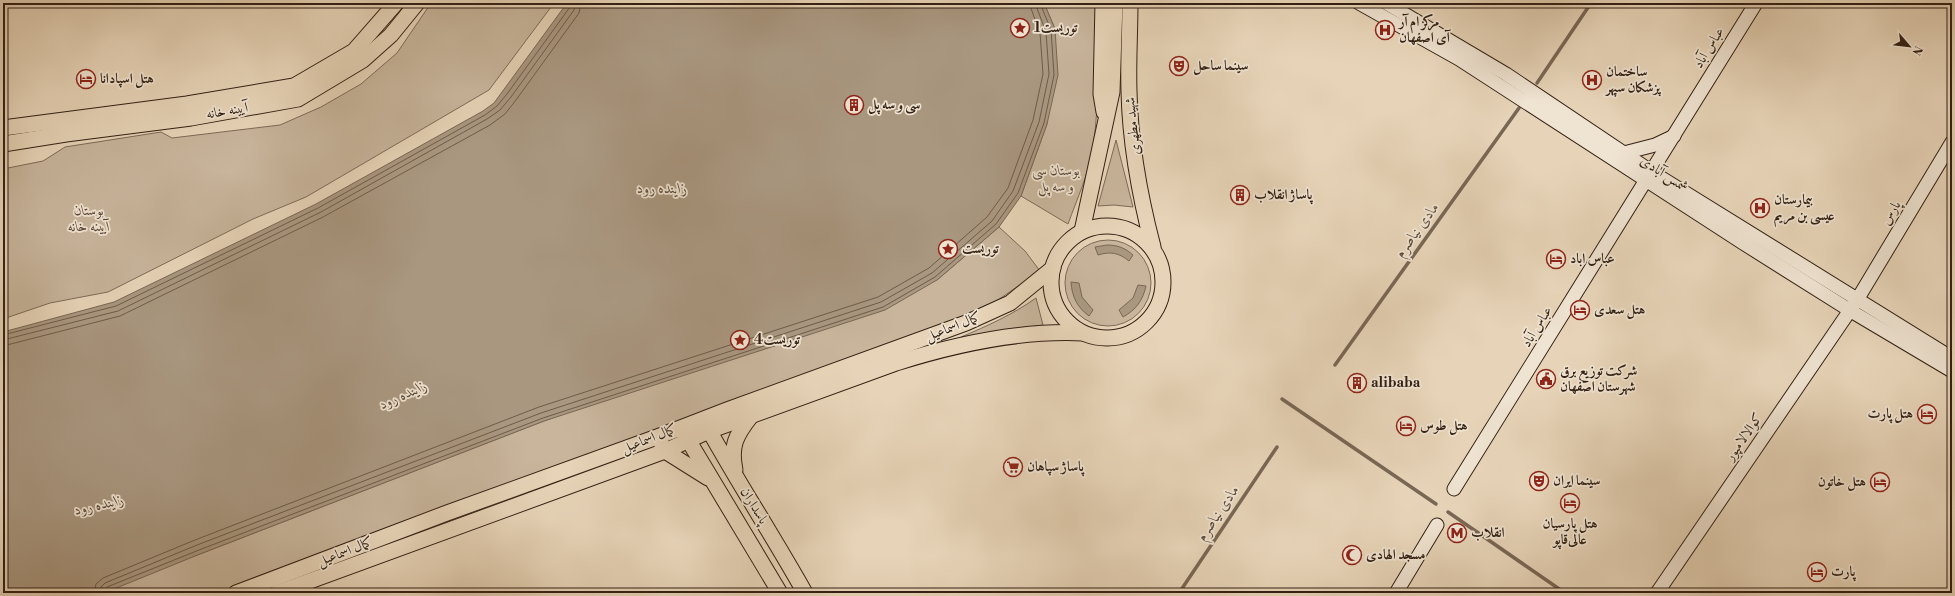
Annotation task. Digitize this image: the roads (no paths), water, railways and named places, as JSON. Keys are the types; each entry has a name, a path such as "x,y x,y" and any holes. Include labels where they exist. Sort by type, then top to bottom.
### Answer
{"main road":[{"name":"آیینه خانه","path":"3,128 187,104 294,86 354,51 396,3"},
{"name":"آیینه خانه","path":"3,144 66,134 191,118 298,99 363,60 391,36 417,3"},
{"path":"1103,3 1101,94 1106,127"},
{"name":"شهید مطهری","path":"1082,231 1106,127 1112,92 1115,3"},
{"name":"شهید مطهری","path":"1130,3 1129,92 1133,136 1145,216 1153,248"},
{"name":"شمس آبادی","path":"1386,3 1506,74 1624,153 1649,177"},
{"name":"عباس آباد","path":"1454,489 1756,3"},
{"name":"شمس آبادی","path":"1366,5 1472,68 1854,305 1952,371"},
{"path":"1624,153 1655,145 1674,136"},
{"name":"پارس","path":"1854,305 1952,142"},
{"path":"1105,225 1125,228 1140,235 1153,248 1162,268 1163,281 1160,301 1154,314 1137,329 1114,338 1098,337 1082,332 1067,321 1056,306 1051,287 1053,268 1063,246 1082,231 1105,225"},
{"name":"کمال اسماعیل","path":"277,593 665,451 688,441 706,425 991,313 1010,303 1053,268"},
{"name":"شمس آبادی","path":"1854,305 1952,358"},
{"name":"کوالالامپور","path":"1657,593 1854,305"},
{"name":"کمال اسماعیل","path":"236,593 657,438 681,427 706,425 751,416 926,354 987,340 1051,332 1082,332"},
{"path":"736,477 732,455 735,442 751,416"},
{"name":"پاسداران","path":"706,425 744,492 771,532 805,593"},
{"name":"پاسداران","path":"681,427 725,504 780,593"},
{"path":"657,438 665,451 712,481"},
{"path":"725,504 726,496 730,492 735,490 744,492"},
{"path":"467,507 474,521"},
{"path":"1396,593 1437,525"}],"water":[{"name":"زاینده رود","path":"567,3 1044,3 1055,29 1058,75 1047,124 1021,196 999,227 937,280 885,310 544,421 200,554 104,593 3,593 3,332 114,302 316,204 483,111 494,103"},
{"path":"1107,245 1121,247 1133,255 1129,261 1122,256 1115,254 1107,253 1098,255 1095,247"},
{"path":"1071,282 1079,283 1082,297 1093,310 1089,316 1081,309 1076,301"},
{"path":"1138,285 1146,286 1143,296 1135,308 1123,317 1119,310 1133,298"}],"waterway":[{"name":"مادی نیاصرم","path":"1537,83 1591,3"},
{"name":"مادی نیاصرم","path":"1335,365 1519,108"},
{"path":"1282,399 1436,504"},
{"name":"مادی نیاصرم","path":"1179,593 1277,447"},
{"path":"1448,512 1565,593"}],"place":[{"name":"توریست1","path":"1020,28"},
{"name":"مرکز ام آر آی اصفهان","path":"1385,30"},
{"name":"سینما ساحل","path":"1179,66"},
{"name":"هتل اسپادانا","path":"86,79"},
{"name":"ساختمان پزشکان سپهر","path":"1592,80"},
{"name":"سی و سه پل","path":"854,105"},
{"name":"پاساژ انقلاب","path":"1240,195"},
{"name":"بیمارستان عیسی بن مریم","path":"1760,208"},
{"name":"توریست","path":"948,249"},
{"name":"عباس اباد","path":"1556,259"},
{"name":"هتل سعدی","path":"1580,310"},
{"name":"توریست4","path":"740,340"},
{"name":"شرکت توزیع برق شهرستان اصفهان","path":"1546,379"},
{"name":"alibaba","path":"1357,383"},
{"name":"هتل پارت","path":"1927,414"},
{"name":"هتل طوس","path":"1406,426"},
{"name":"پاساژ سپاهان","path":"1013,467"},
{"name":"سینما ایران","path":"1539,481"},
{"name":"هتل خاتون","path":"1880,482"},
{"name":"هتل پارسیان عالی‌قاپو","path":"1570,503"},
{"name":"انقلاب","path":"1457,533"},
{"name":"مسجد الهادی","path":"1352,555"},
{"name":"پارت","path":"1817,572"}],"park label":[{"name":"بوستان سی و سه پل","path":"1056,180"},
{"name":"بوستان آیینه خانه","path":"89,220"}]}
